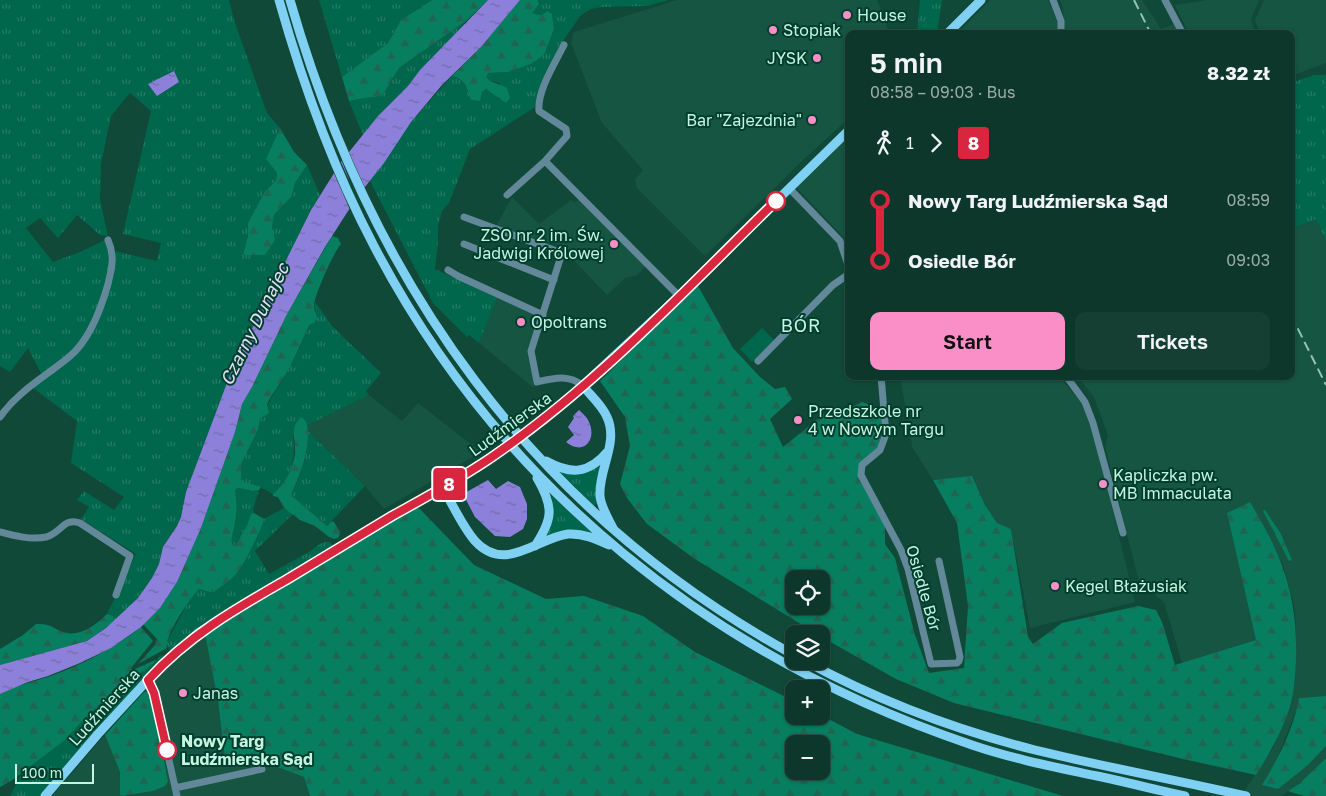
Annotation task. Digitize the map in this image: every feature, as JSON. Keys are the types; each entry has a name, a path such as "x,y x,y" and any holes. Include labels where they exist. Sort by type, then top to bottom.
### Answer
{"main road":[{"path":"279,0 309,97 350,195 392,278 444,360 489,420 531,467 618,550 676,596 731,633 796,671 863,704 925,729 995,753 1185,796"},
{"path":"290,0 320,94 356,182 383,236 414,291 467,370 560,480 615,532 669,575 785,649"},
{"path":"951,30 981,0"},
{"name":"Ludźmierska","path":"45,796 98,734 177,650 210,625 444,488 528,431 583,386 679,296 845,134"},
{"path":"583,386 607,417 610,430 608,457 600,485 600,497 602,507 615,532"},
{"path":"539,457 563,469 578,471 593,466 608,451"},
{"path":"531,467 545,491 550,513 546,530 535,546"},
{"path":"444,488 471,536 481,546 494,553 518,553 562,535 570,534 594,538 618,550"},
{"path":"824,670 890,702 966,730 1034,749 1246,796"}],"street":[{"path":"1052,0 1061,21 1061,30"},
{"path":"1165,0 1181,30"},
{"path":"507,195 545,161 567,136 566,129 539,111 539,104 549,74 564,44"},
{"path":"545,161 679,296"},
{"path":"789,188 840,241 845,256"},
{"path":"464,217 562,253 531,351 537,382 570,378 583,386"},
{"path":"0,417 20,393 70,356 89,333 106,289 112,266 113,250 108,240"},
{"path":"464,244 554,280"},
{"path":"448,270 543,315"},
{"path":"758,361 833,285 845,277"},
{"name":"Osiedle Bór","path":"881,380 886,434 880,450 862,465 861,475 904,556 931,664 957,662 960,657 939,561"},
{"path":"1069,380 1085,402 1093,422 1123,533"},
{"path":"0,532 20,537 37,538 59,531 68,521 73,520 80,523 130,556 116,595"},
{"path":"148,680 154,693 176,792 262,769"}],"shaded area":[{"path":"677,0 877,0 888,30 845,30 845,122 705,256 637,188 635,180 643,170 602,123 571,43 574,32"},
{"path":"990,0 1048,0 1059,25 1059,30 961,30"},
{"path":"1060,0 1142,0 1161,29 1174,24 1177,30 1064,30 1063,8"},
{"path":"1207,0 1259,0 1251,19 1254,30 1187,30 1175,5"},
{"path":"1264,0 1326,0 1326,63 1295,75 1295,30 1259,30 1255,20"},
{"path":"845,138 845,239 795,186"},
{"path":"512,197 539,224 571,200 575,203 579,198 645,267 637,275 625,278 607,295 558,244 534,241 496,226"},
{"path":"1316,219 1326,242 1326,696 1299,698 1297,709 1275,763 1263,785 1308,765 1326,746 1326,758 1299,784 1281,796 1241,796 1273,748 1291,705 1295,672 1296,627 1294,605 1283,565 1250,502 1227,513 1256,640 1182,663 1164,602 1139,582 1105,446 1108,435 1094,397 1080,380 1295,380 1295,227"},
{"path":"497,298 540,316 529,348 534,388 479,343"},
{"path":"901,380 1062,380 1083,404 1103,470 1135,602 1030,628 1011,529 997,523 985,505 972,477 933,480 912,447 908,406 905,405"},
{"path":"369,395 402,421 418,403 481,452 384,509 365,486 308,431 308,425"},
{"path":"205,634 218,701 226,767 259,760 304,777 310,796 127,796 153,791 168,781 151,695 148,692 144,692 171,664"},
{"path":"105,735 120,772 120,795 123,796 52,796"}],"green space":[{"path":"0,0 229,0 235,23 267,113 280,128 266,159 277,173 276,181 265,191 248,223 248,236 243,255 272,227 274,215 292,196 295,183 307,165 320,195 235,363 186,492 181,517 163,547 159,564 138,598 114,622 113,616 107,614 136,554 81,519 89,507 77,500 84,491 114,510 124,497 71,463 77,421 33,388 44,379 28,348 10,372 0,366","holes":["130,93 151,111 123,234 161,243 157,261 110,250 105,240 53,262 26,228 40,218 58,238 77,215 100,235 108,236 100,200 101,164 111,116"]},
{"path":"319,0 432,0 401,20 388,43 342,77"},
{"path":"432,0 488,0 466,21 399,68 382,96 349,101 342,77 388,43 401,20"},
{"path":"520,0 538,0 539,4 532,13 542,15 547,11 552,14 554,29 544,55 531,64 509,72 488,73 486,77 488,79 507,88 510,98 506,103 486,89 482,92 480,101 471,100 463,82 452,76 481,47"},
{"path":"538,0 669,0 647,6 602,7 591,9 581,15 565,38 546,77 535,107 470,149 449,203 442,211 438,226 435,269 497,298 479,343 469,335 467,337 433,303 370,181 411,122 452,76 465,85 471,100 486,89 500,100 500,83 488,80 486,77 488,73 509,72 531,64 544,55 554,29 552,14 539,16 531,13 539,4"},
{"path":"920,0 942,0 938,30 917,30"},
{"path":"466,21 420,70 408,86 378,116 363,135 349,101 382,96 399,68"},
{"path":"1314,75 1326,75 1326,242 1316,219 1295,227 1295,82"},
{"path":"280,128 294,152 307,165 295,183 292,196 274,215 272,227 275,240 265,255 243,255 248,236 248,223 265,191 276,181 277,173 266,159"},
{"path":"332,236 338,238 341,244 317,294 314,307 317,319 314,323 310,324 289,369 269,400 267,405 269,413 260,419 258,430 241,464 241,480 261,487 259,490 253,491 238,488 235,490 237,511 231,544 235,546 251,514 254,513 264,519 258,536 234,576 213,593 199,589 190,600 173,626 167,642 167,648 138,664 155,645 157,639 143,624 160,608 177,582 201,528 235,432 242,404 286,316"},
{"path":"698,286 733,348 760,377 775,389 785,387 792,399 770,419 783,447 834,406 848,409 862,402 881,409 881,431 878,445 858,475 885,525 885,544 895,558 915,635 929,673 964,668 968,606 957,523 933,480 972,476 985,505 997,523 1011,529 1028,637 1033,644 1062,623 1138,606 1156,610 1162,622 1175,665 1256,640 1227,513 1250,502 1280,559 1291,597 1296,638 1294,684 1290,707 1271,750 1256,775 954,703 896,679 830,642 830,625 802,625 786,615 830,615 830,570 785,570 785,614 695,559 647,524 627,498 620,484 630,446 625,417 600,381"},
{"path":"315,302 333,327 381,373 366,391 369,395 308,425 305,420 293,436 293,461 285,482 273,494 255,484 248,485 241,480 241,464 258,430 260,419 264,417 272,397 286,375 303,340 316,311 314,308"},
{"path":"762,328 774,340 752,362 740,349"},
{"path":"301,417 307,424 307,450 291,495 327,526 332,521 334,522 340,532 339,537 335,539 329,537 315,526 300,520 284,508 278,497 273,496 285,481 292,465 295,454 294,430 297,421"},
{"path":"308,431 365,486 327,526 291,495 304,464"},
{"path":"602,464 596,484 597,503 594,506 554,468 574,473 584,473"},
{"path":"237,488 253,491 259,490 253,509 254,513 251,514 247,525 234,546 231,544 236,517 235,490"},
{"path":"551,495 594,534 585,532 545,538 552,517"},
{"path":"418,507 474,565 546,599 584,596 643,616 695,652 785,697 785,725 830,725 830,720 857,734 1063,796 310,796 304,777 259,760 226,767 218,701 205,634"},
{"path":"284,508 293,514 255,551 269,574 324,542 330,542 334,546 190,635 170,651 166,643 191,597 199,589 213,593 234,576 250,552 264,519"},
{"path":"1265,510 1281,534 1292,560 1289,561 1263,511"},
{"path":"107,614 113,616 114,622 87,641 0,665 0,649 23,635 36,624 48,625 65,633 72,633 91,627"},
{"path":"141,627 153,641 131,668 133,670 155,660 154,663 140,673 127,678 65,740 11,781 0,787 0,694 17,686 60,673 84,662 120,642"},
{"path":"162,655 165,656 152,667 41,796 10,796 22,773 68,737 127,678 140,673"},
{"path":"144,692 148,692 151,695 168,781 165,786 153,791 123,796 120,795 120,772 105,735"},
{"path":"1326,696 1326,746 1308,765 1278,789 1262,785 1285,743 1299,698"},
{"path":"1326,758 1326,796 1304,796 1288,791 1299,784"}],"water":[{"path":"488,0 520,0 481,47 442,85 411,122 384,163 357,197 325,247 286,316 242,404 235,432 201,528 177,582 160,608 141,627 111,648 80,663 0,694 0,665 87,641 106,628 138,598 152,578 159,564 163,547 181,517 186,492 233,367 311,210 341,162 378,116"},
{"path":"174,71 179,82 157,96 148,84"},
{"path":"579,410 588,420 591,433 588,443 579,447 566,442 574,435 568,427 574,418 573,416"},
{"path":"488,480 496,489 508,481 520,487 527,504 527,519 523,529 510,537 495,536 475,517 463,494"}],"pier":[{"path":"348,150 366,190 351,212 333,171 340,160 350,182 341,159"}],"railway":[{"path":"1134,0 1149,30"},
{"path":"1295,323 1326,385"}],"bus line":[{"name":"8","path":"167,750 154,693 148,680 184,644 210,625 266,591 444,488 528,431 568,400 611,361 776,201"}],"place":[{"name":"House","path":"847,15"},
{"name":"Stopiak","path":"773,30"},
{"name":"JYSK","path":"817,58"},
{"name":"Bar \"Zajezdnia\"","path":"812,120"},
{"name":"ZSO nr 2 im. Św. Jadwigi Królowej","path":"614,244"},
{"name":"Opoltrans","path":"521,322"},
{"name":"Przedszkole nr 4 w Nowym Targu","path":"798,420"},
{"name":"Kapliczka pw. MB Immaculata","path":"1103,484"},
{"name":"Kegel Błażusiak","path":"1055,586"},
{"name":"Janas","path":"183,693"},
{"name":"Nowy Targ Ludźmierska Sąd","path":"167,750"}],"district":[{"name":"BÓR","path":"801,325"}],"water label":[{"name":"Czarny Dunajec","path":"254,324"}]}
